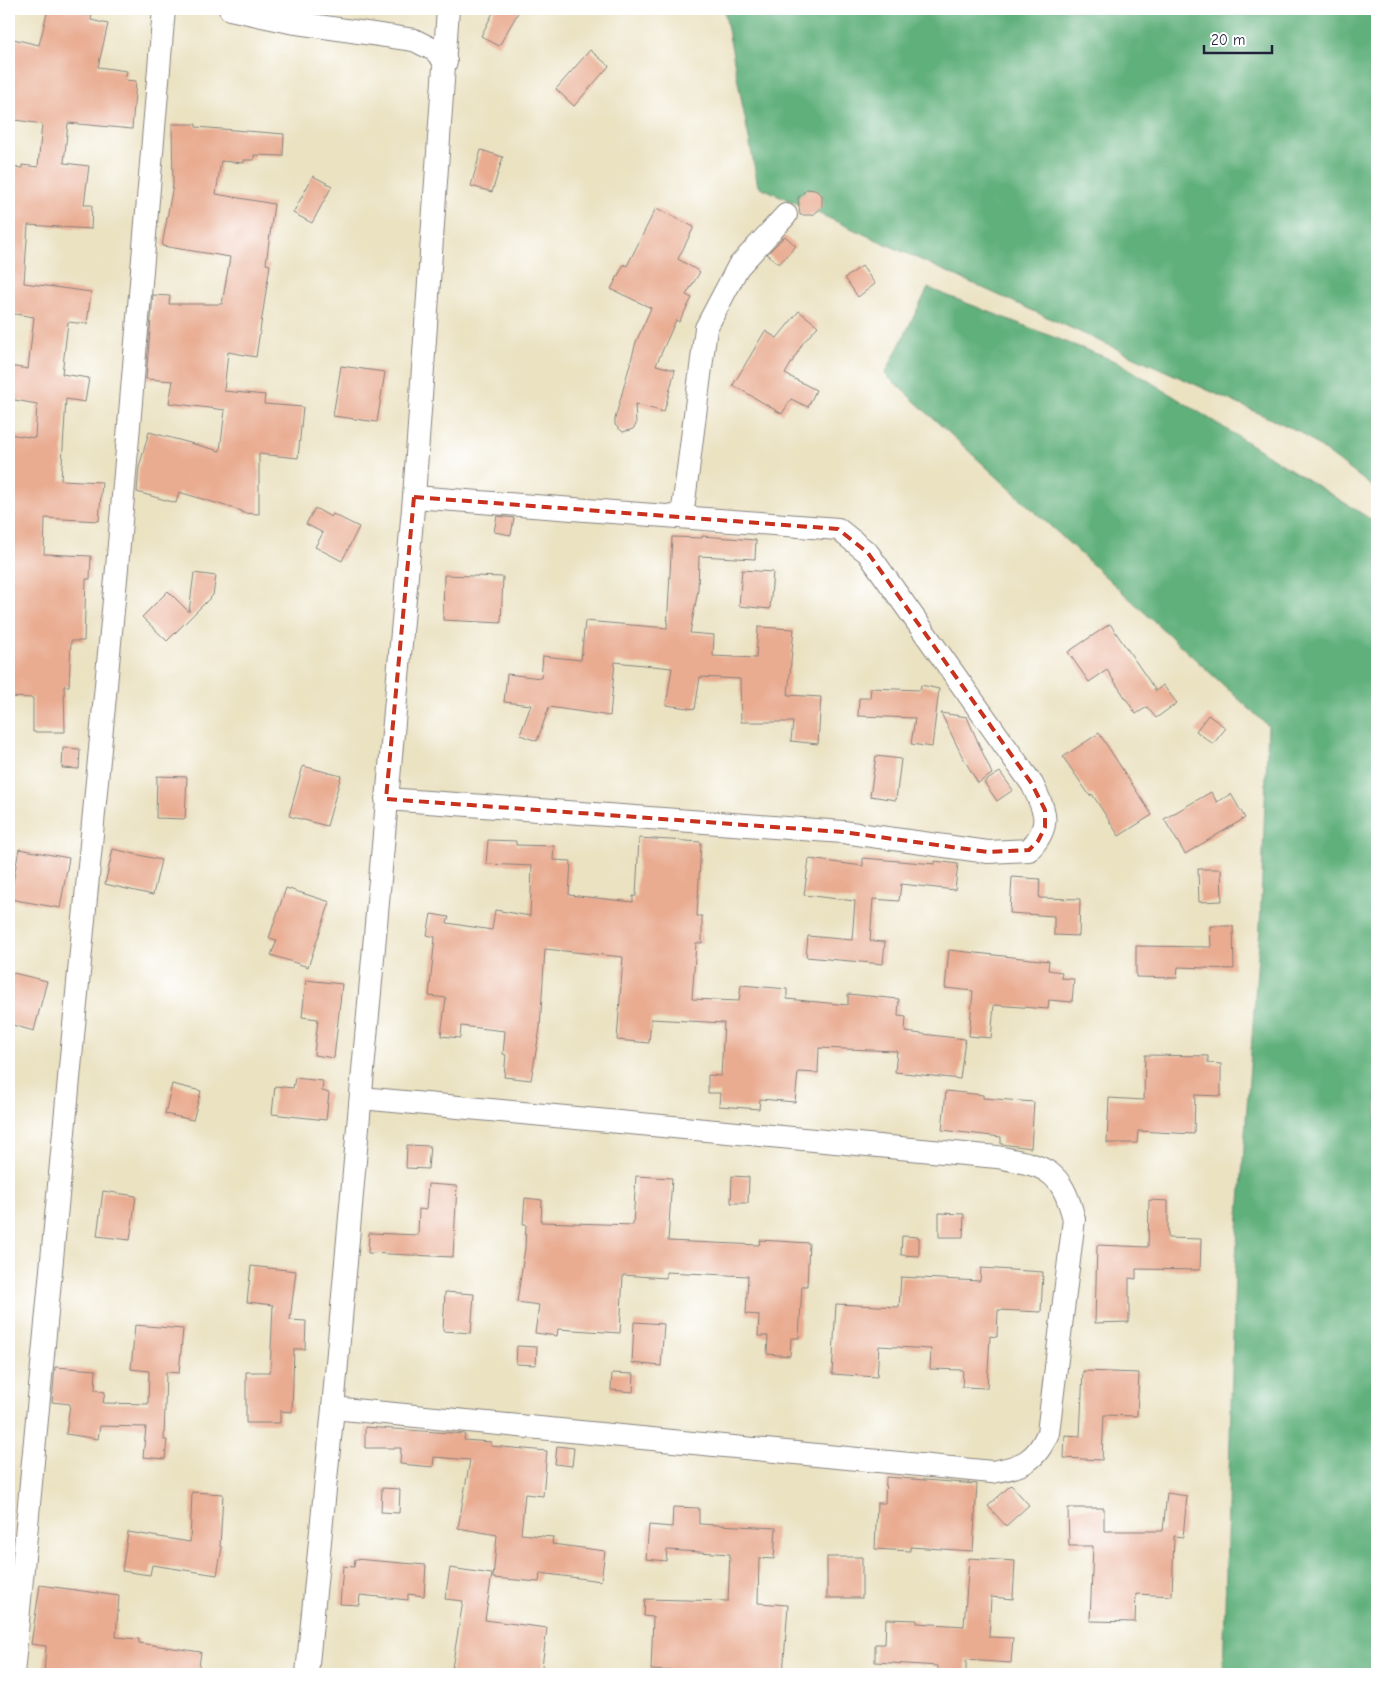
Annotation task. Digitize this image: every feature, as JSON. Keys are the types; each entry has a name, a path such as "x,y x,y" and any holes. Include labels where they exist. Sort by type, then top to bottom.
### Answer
{"street":[{"path":"13,1674 117,568 164,9"},
{"path":"230,9 290,22 414,40 434,50 446,62"},
{"path":"307,1674 333,1408 414,497 446,62 448,9"},
{"path":"682,517 693,416 706,328 738,267 786,215"},
{"path":"386,800 842,832 988,852 1029,850 1038,841 1045,827 1044,810 1032,784 868,553 838,529 414,497"},
{"path":"333,1408 992,1472 1011,1469 1029,1460 1041,1450 1048,1433 1074,1219 1068,1196 1055,1177 1037,1164 997,1157 361,1098"}],"highlighted area":[{"path":"414,497 838,529 868,553 1032,784 1045,810 1045,827 1038,841 1029,850 988,852 843,832 386,799"}],"green space":[{"path":"724,9 1377,9 1377,490 1300,432 758,186"},
{"path":"928,288 1120,363 1377,523 1377,1674 1223,1674 1235,1271 1260,928 1268,726 885,374"}],"building":[{"path":"48,9 93,9 91,20 108,24 98,67 127,71 125,80 136,81 132,129 68,123 64,163 89,166 84,205 92,205 91,229 28,225 24,283 91,292 87,324 68,322 62,374 89,378 85,402 66,399 61,480 102,482 99,521 45,518 44,554 91,556 90,579 86,579 84,641 71,641 69,686 64,686 65,732 33,732 33,698 9,697 9,434 35,438 37,404 9,399 9,366 28,369 34,317 9,313 9,167 22,168 22,165 38,167 42,124 9,119 9,38 39,45"},
{"path":"495,9 520,9 499,46 481,36"},
{"path":"590,50 609,66 574,106 556,89"},
{"path":"172,124 196,124 196,127 284,134 283,156 254,155 254,160 244,160 244,163 221,161 216,194 274,204 266,264 270,265 256,357 228,352 224,391 265,395 264,404 303,407 298,458 259,454 259,514 242,513 242,511 179,492 176,503 137,492 139,467 149,432 220,451 225,410 169,403 173,381 146,379 153,295 170,296 169,304 222,304 230,257 162,246 173,185"},
{"path":"481,150 503,157 492,192 471,186"},
{"path":"313,176 332,186 312,223 293,213"},
{"path":"807,189 815,190 822,195 822,207 813,215 800,215 798,198"},
{"path":"656,208 694,227 678,259 700,272 686,295 692,298 679,322 676,320 656,365 675,370 664,412 635,404 636,425 633,429 623,432 615,425 615,419 636,342 651,308 611,289 624,264 627,266"},
{"path":"785,236 796,246 779,264 767,254"},
{"path":"862,266 875,284 858,297 845,278"},
{"path":"799,311 818,326 803,343 785,374 816,390 808,407 791,399 782,414 733,385 765,331 777,338"},
{"path":"341,366 385,372 377,422 333,416"},
{"path":"315,508 331,517 333,514 359,527 342,561 315,547 323,533 306,524"},
{"path":"497,516 514,518 511,535 494,532"},
{"path":"702,536 756,540 755,559 699,556 698,590 690,633 714,635 713,656 756,658 758,627 794,629 788,695 821,697 818,744 791,741 793,722 741,722 740,679 700,677 695,709 666,705 672,668 615,662 610,716 549,707 537,741 520,735 531,705 504,702 507,674 541,678 543,656 581,660 585,621 667,628 672,537 702,538"},
{"path":"742,570 773,572 770,609 739,606"},
{"path":"194,573 216,576 213,595 167,641 142,617 168,591 189,612"},
{"path":"444,575 503,577 501,623 443,620"},
{"path":"1110,624 1156,691 1163,685 1177,703 1156,718 1147,707 1136,714 1107,670 1089,682 1068,652"},
{"path":"921,685 939,689 932,747 911,744 915,718 858,716 859,698 870,698 871,688 920,690"},
{"path":"941,713 967,717 992,774 978,783 962,756"},
{"path":"1208,715 1226,728 1213,744 1196,731"},
{"path":"1099,733 1152,815 1119,836 1092,794 1090,796 1063,757"},
{"path":"63,748 80,749 79,769 62,768"},
{"path":"876,756 901,759 896,800 870,796"},
{"path":"303,766 341,776 327,826 289,816"},
{"path":"1000,772 1013,790 997,801 984,782"},
{"path":"157,776 187,777 185,819 156,818"},
{"path":"1211,792 1217,802 1231,794 1245,818 1185,854 1164,819"},
{"path":"639,838 701,842 697,916 702,916 702,943 696,943 692,999 739,1001 741,985 787,989 787,999 848,1005 848,994 899,999 898,1016 906,1017 905,1032 965,1039 960,1079 895,1072 897,1051 819,1048 818,1073 798,1072 795,1102 760,1099 759,1109 719,1106 720,1093 708,1093 708,1075 721,1076 724,1023 651,1019 649,1043 617,1040 623,957 545,949 540,1028 531,1080 504,1077 506,1055 503,1054 505,1031 461,1026 460,1038 441,1036 446,998 429,996 435,937 427,935 431,914 449,917 447,923 492,930 495,910 530,916 532,866 486,864 488,840 516,841 516,845 554,846 553,860 571,861 569,895 633,902 633,896 636,896"},
{"path":"19,849 69,858 60,908 10,899"},
{"path":"113,849 161,860 153,895 105,884"},
{"path":"863,858 935,864 935,861 958,864 955,890 901,884 899,901 873,899 870,941 885,942 883,964 806,957 808,936 852,940 855,901 804,895 809,859 863,866"},
{"path":"1198,869 1221,869 1222,901 1199,902"},
{"path":"1012,877 1040,879 1039,898 1080,899 1079,936 1054,935 1054,916 1010,913"},
{"path":"286,888 330,902 308,967 271,955 277,940 269,938"},
{"path":"1210,926 1233,926 1234,969 1178,967 1177,978 1136,977 1136,946 1211,947"},
{"path":"949,950 1049,961 1048,970 1062,972 1061,978 1074,979 1072,1002 1049,1000 1048,1009 994,1005 991,1038 969,1036 973,991 945,988"},
{"path":"9,972 47,981 34,1031 9,1024"},
{"path":"306,980 342,984 334,1058 314,1055 318,1019 302,1017"},
{"path":"1145,1055 1208,1056 1208,1063 1221,1064 1221,1096 1195,1095 1194,1134 1138,1131 1137,1143 1107,1143 1109,1098 1144,1100"},
{"path":"295,1078 323,1081 322,1091 329,1093 326,1120 272,1114 275,1086 293,1088"},
{"path":"172,1084 201,1091 193,1120 165,1114"},
{"path":"946,1091 983,1095 983,1098 1034,1102 1031,1148 1001,1144 1001,1137 942,1130"},
{"path":"407,1145 430,1146 428,1169 406,1168"},
{"path":"636,1176 672,1178 668,1241 759,1245 760,1240 809,1243 807,1286 802,1286 799,1338 791,1338 790,1356 767,1354 768,1336 758,1336 759,1315 746,1314 748,1276 666,1272 666,1278 623,1275 620,1333 558,1329 557,1336 535,1333 539,1305 517,1302 525,1248 526,1224 523,1224 525,1198 542,1200 541,1222 633,1225"},
{"path":"732,1176 749,1177 748,1203 731,1203"},
{"path":"428,1184 457,1186 453,1257 368,1253 369,1233 418,1235 419,1209 426,1210"},
{"path":"103,1191 136,1196 130,1240 97,1236"},
{"path":"1149,1200 1168,1201 1168,1238 1201,1239 1200,1270 1136,1269 1136,1279 1129,1278 1129,1322 1095,1323 1097,1245 1148,1247"},
{"path":"939,1213 964,1214 963,1237 939,1237"},
{"path":"902,1236 919,1237 919,1256 901,1255"},
{"path":"251,1266 296,1271 290,1320 306,1321 305,1349 294,1349 292,1412 280,1411 280,1423 246,1423 246,1372 270,1372 273,1305 247,1302"},
{"path":"981,1268 1043,1272 1041,1312 998,1310 997,1337 990,1336 987,1388 962,1387 963,1370 930,1369 931,1349 879,1346 877,1377 832,1374 836,1304 899,1307 901,1277 980,1281"},
{"path":"445,1292 474,1294 471,1333 443,1331"},
{"path":"634,1322 664,1324 661,1366 632,1363"},
{"path":"135,1325 183,1329 179,1373 166,1372 164,1440 167,1440 165,1459 143,1457 146,1427 100,1426 98,1439 66,1434 70,1404 52,1402 55,1367 96,1370 95,1390 105,1392 103,1403 148,1404 149,1371 131,1369"},
{"path":"517,1346 537,1347 536,1365 516,1364"},
{"path":"1083,1371 1139,1373 1137,1416 1104,1415 1102,1460 1064,1458 1065,1435 1080,1436"},
{"path":"612,1373 634,1374 633,1392 611,1390"},
{"path":"365,1427 465,1434 464,1440 491,1442 491,1446 547,1451 543,1496 525,1494 521,1534 553,1537 552,1544 605,1551 601,1581 540,1573 539,1582 493,1578 497,1535 458,1528 470,1460 434,1457 433,1467 400,1464 401,1448 365,1448"},
{"path":"557,1446 574,1448 572,1466 555,1464"},
{"path":"886,1477 977,1484 973,1551 910,1547 910,1551 875,1549 877,1503 885,1503"},
{"path":"1011,1485 1029,1505 1006,1526 988,1506"},
{"path":"382,1488 400,1489 399,1513 381,1512"},
{"path":"192,1492 223,1494 220,1547 222,1547 217,1575 152,1565 150,1575 122,1571 128,1532 190,1542"},
{"path":"1167,1493 1187,1496 1183,1537 1174,1536 1172,1596 1136,1594 1135,1622 1090,1621 1093,1546 1069,1546 1068,1508 1104,1508 1104,1531 1163,1531"},
{"path":"673,1507 699,1508 699,1524 776,1528 774,1559 759,1558 758,1603 788,1605 783,1674 711,1672 711,1674 672,1674 672,1671 651,1670 653,1617 644,1616 645,1599 728,1601 730,1554 667,1550 666,1561 646,1559 649,1525 672,1527"},
{"path":"827,1557 862,1557 862,1598 827,1598"},
{"path":"969,1558 1015,1561 1013,1599 991,1597 989,1637 1013,1638 1011,1663 966,1660 966,1674 938,1674 938,1666 875,1662 875,1644 885,1644 886,1619 917,1620 917,1623 964,1626"},
{"path":"355,1559 426,1565 424,1596 408,1594 408,1600 360,1595 359,1605 340,1604 343,1566 354,1567"},
{"path":"450,1568 492,1574 485,1620 547,1628 541,1674 451,1674 463,1601 445,1599"},
{"path":"40,1585 119,1596 116,1637 139,1639 139,1643 201,1652 198,1674 44,1674 46,1646 31,1644"}]}
